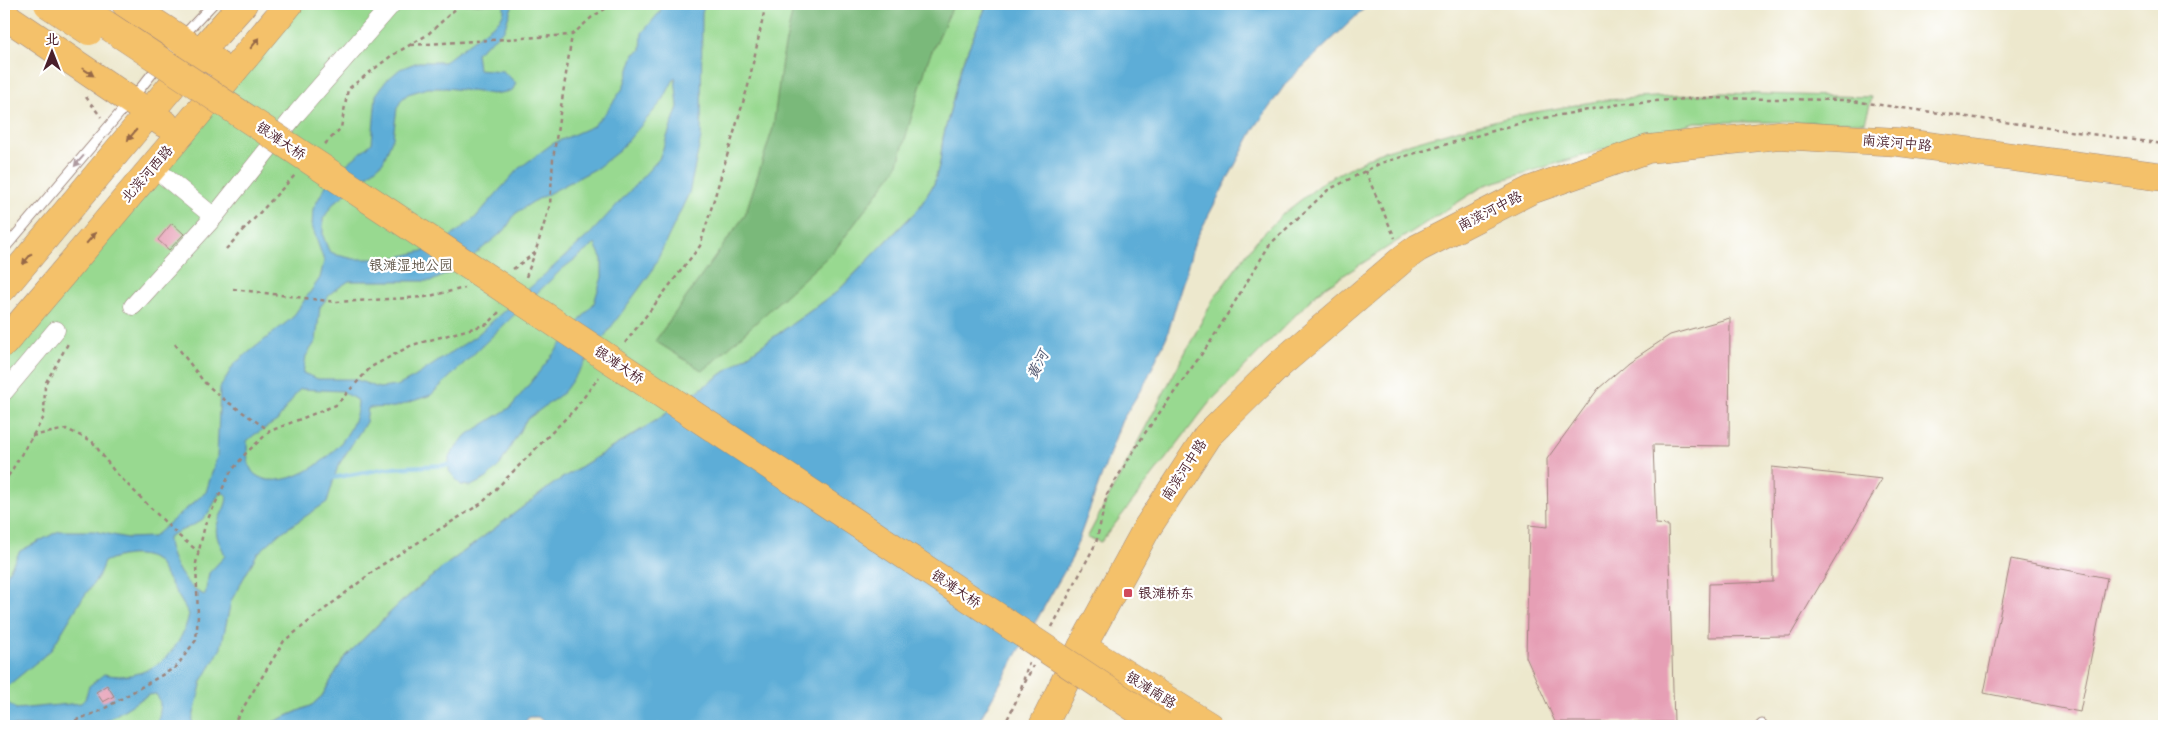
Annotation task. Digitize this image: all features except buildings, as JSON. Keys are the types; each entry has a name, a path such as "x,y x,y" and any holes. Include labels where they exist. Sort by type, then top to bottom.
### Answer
{"main road":[{"name":"银滩大桥","path":"48,4 1134,726"},
{"name":"银滩大桥","path":"76,4 1162,726"},
{"path":"126,4 231,72"},
{"path":"4,287 140,107 190,45 243,4"},
{"name":"北滨河西路","path":"4,343 289,4"},
{"path":"4,15 180,135"},
{"name":"南滨河中路","path":"1053,725 1147,528 1206,436 1280,364 1404,258 1418,248 1531,190 1648,149 1779,135 1898,142 2164,177"},
{"name":"南滨河中路","path":"1088,651 1159,536 1216,454 1288,373 1425,262 1538,202 1647,164 1777,150 1896,155 2164,192"},
{"name":"银滩南路","path":"1088,651 1209,726"}],"street":[{"path":"133,306 214,218 298,113 392,4"},
{"path":"152,166 214,218"},
{"path":"4,392 56,330"}],"lane":[{"path":"190,45 212,4"},
{"path":"4,249 108,127 140,107"}],"path":[{"path":"320,149 341,128 348,89 391,56 427,35 461,4"},
{"path":"410,45 572,35 592,17 613,4"},
{"path":"622,347 700,246 748,86 766,4"},
{"path":"524,281 536,253 550,205 553,159 572,35"},
{"path":"84,96 108,127"},
{"path":"1049,633 1096,543 1107,494 1144,433 1211,341 1270,244 1328,190 1381,163 1528,121 1626,103 1701,98 1845,100 2164,144"},
{"path":"226,249 300,170"},
{"path":"1365,171 1404,258"},
{"path":"507,274 536,253"},
{"path":"233,289 337,302 425,297 472,286"},
{"path":"4,723 32,725 66,724 100,711 176,667 196,640 198,616 196,563 205,525 230,473 246,453 270,431 336,405 371,367 412,345 488,324 501,310"},
{"path":"4,483 44,417 45,384 70,341"},
{"path":"174,344 204,382 222,398 270,431"},
{"path":"232,726 284,641 380,566 482,503 575,409 605,370"},
{"path":"32,436 66,429 92,441 114,471 179,536 199,552"},
{"path":"1018,696 1033,658"},
{"path":"1004,726 1033,658"}],"green space":[{"name":"银滩湿地公园","path":"289,4 987,4 962,64 943,138 940,162 934,184 919,208 837,292 657,420 556,482 442,568 399,604 344,658 322,696 312,705 264,726 4,726 4,343"},
{"path":"794,4 954,4 928,60 897,167 835,250 703,371 655,341 745,215 773,128 782,60"},
{"path":"1722,93 1872,97 1865,122 1695,122 1485,185 1319,291 1209,403 1101,542 1087,538 1214,298 1256,241 1284,213 1328,179 1380,152 1460,129 1519,115 1604,100"}],"water":[{"path":"504,4 513,4 504,30 476,53 478,69 503,71 516,83 512,91 493,94 447,88 428,88 408,94 402,99 397,108 393,137 383,162 333,204 323,219 323,236 329,251 354,259 389,259 432,249 440,245 475,218 518,169 552,144 593,126 606,112 623,88 634,54 641,50 642,33 659,13 663,4 705,4 702,13 701,138 689,193 652,271 563,393 526,420 500,465 487,478 471,486 461,485 449,471 449,457 465,436 511,407 594,303 602,277 602,259 595,244 562,269 431,395 395,407 368,408 366,422 338,466 327,502 279,534 257,554 231,601 221,648 202,681 191,726 156,726 160,714 160,706 156,694 148,695 98,726 4,726 4,700 16,709 81,703 85,699 89,686 104,674 119,676 147,670 159,663 178,642 189,614 158,562 138,555 117,557 104,562 98,577 80,602 51,650 4,689 4,602 7,574 20,551 59,531 94,531 127,538 153,537 206,492 217,457 220,388 234,364 292,318 320,278 324,261 312,226 313,209 330,178 372,143 376,95 386,81 400,69 418,62 444,62 500,20 504,11","holes":["675,77 678,107 659,159 591,233 476,336 413,378 397,386 379,388 354,379 318,379 303,373 306,356 316,341 320,307 332,292 349,281 432,281 457,269 505,230 515,214 531,203 597,168 620,150 663,100","301,389 342,391 358,401 356,416 340,444 328,457 314,467 299,475 283,479 268,480 262,478 250,468 247,441 277,421","224,493 227,496 216,531 225,556 209,573 205,595 191,586 179,571 171,553 168,537 203,519 209,513 219,494"]},
{"name":"黄河","path":"987,4 1369,4 1287,82 1254,129 1195,241 1167,336 1146,381 1121,422 1072,558 976,726 545,726 538,717 529,717 522,726 264,726 312,705 322,696 344,658 399,604 442,568 556,482 657,420 837,292 919,208 934,184 940,162 943,138 962,64"}],"waterway":[{"path":"332,478 389,468 449,465"}],"place":[{"name":"银滩桥东","path":"1128,593"}]}
